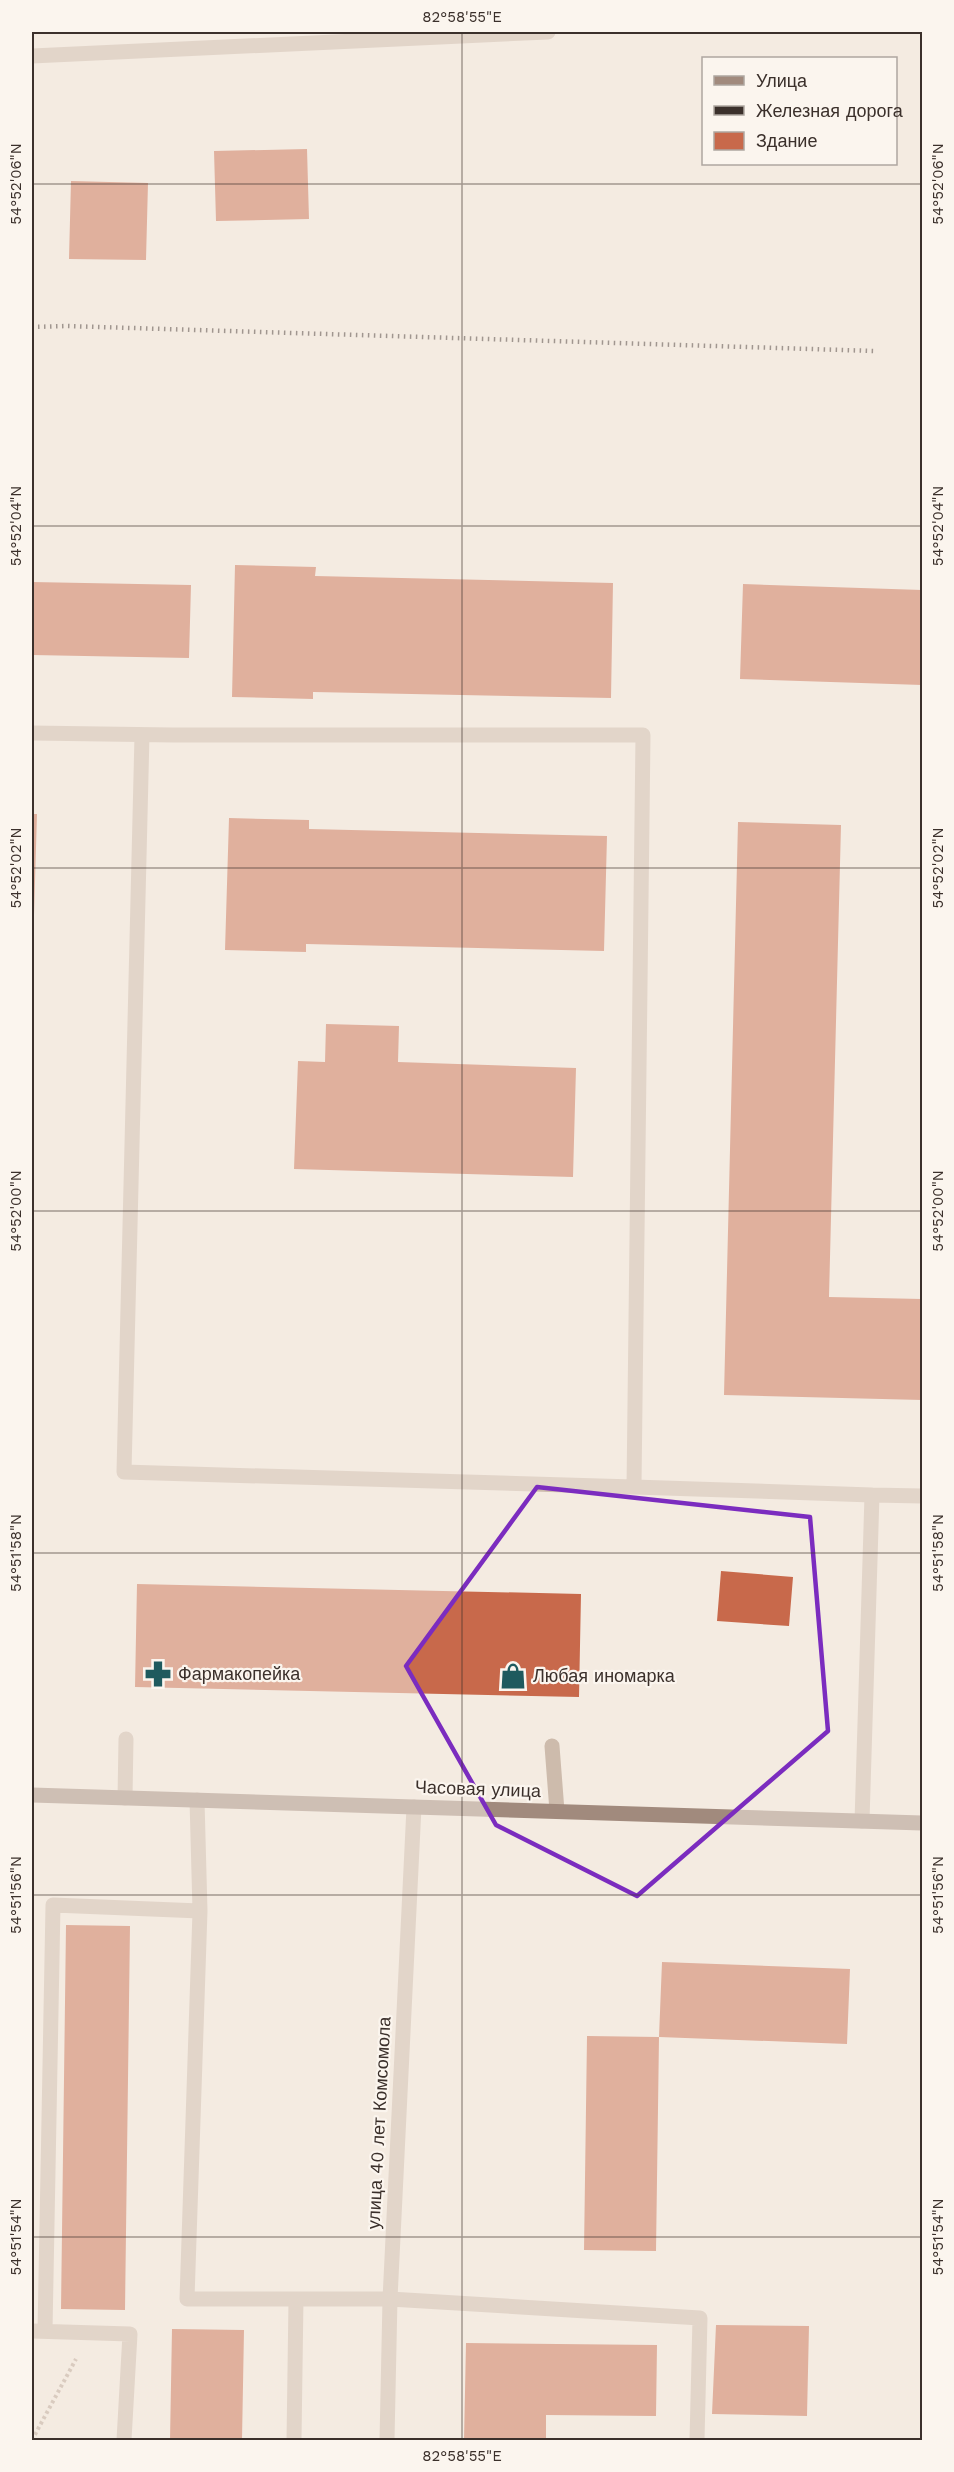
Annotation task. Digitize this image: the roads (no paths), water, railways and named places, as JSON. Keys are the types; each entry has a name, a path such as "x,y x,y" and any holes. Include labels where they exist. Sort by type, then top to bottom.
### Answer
{"main road":[{"name":"Часовая улица","path":"32,1795 922,1823"}],"street":[{"path":"32,56 548,32"},
{"path":"32,733 643,735 634,1487"},
{"path":"142,735 124,1472 922,1496"},
{"path":"862,1821 872,1495"},
{"path":"124,1798 126,1739"},
{"path":"552,1746 557,1811"},
{"path":"197,1800 200,1911 188,2299 390,2299 700,2318 697,2440"},
{"name":"улица 40 лет Комсомола","path":"387,2440 390,2299 414,1807"},
{"path":"124,2440 130,2334 38,2331 53,1905 200,1911"},
{"path":"294,2440 296,2299"}],"railway":[{"path":"32,327 67,326 875,351"}],"place":[{"name":"Фармакопейка","path":"158,1674"},
{"name":"Любая иномарка","path":"513,1676"}]}
